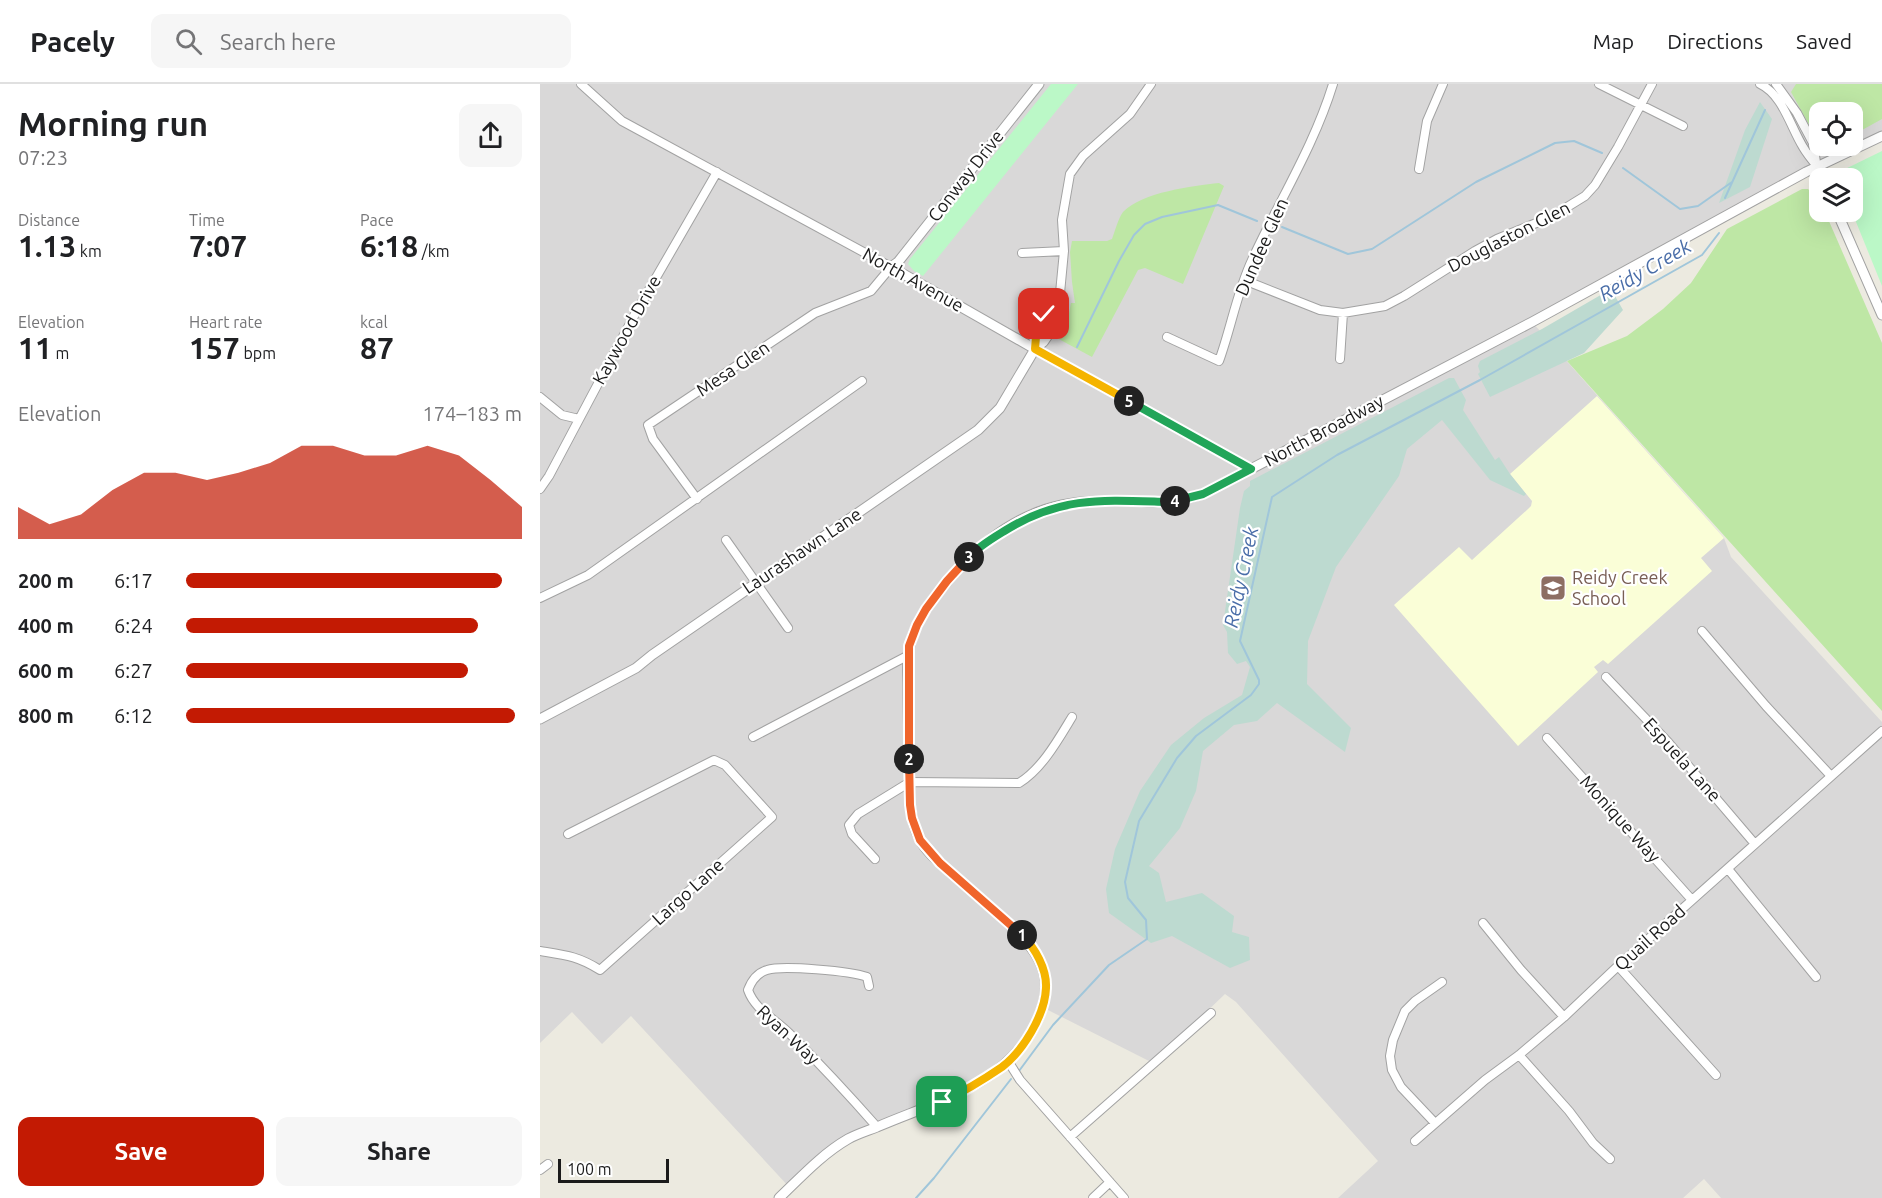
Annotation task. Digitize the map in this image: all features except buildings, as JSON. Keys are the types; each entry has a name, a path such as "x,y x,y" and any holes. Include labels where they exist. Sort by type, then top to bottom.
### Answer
{"street":[{"name":"North Avenue","path":"581,84 622,121 891,267 1251,469"},
{"name":"Conway Drive","path":"891,267 905,253 1040,84"},
{"path":"1035,349 1060,324 1062,318 1055,311 1054,298 1060,293 1064,251 1062,219 1070,174 1083,156 1130,114 1151,84"},
{"name":"Dundee Glen","path":"1167,337 1219,361 1244,280 1304,157 1326,108 1333,84"},
{"path":"1419,169 1427,121 1443,84"},
{"path":"1599,84 1683,126"},
{"name":"Douglaston Glen","path":"1244,280 1320,310 1342,313 1385,306 1474,251 1551,217 1585,196 1601,176 1652,84"},
{"path":"1760,84 1784,111 1803,147 1817,166"},
{"path":"1776,84 1797,113 1813,143 1817,166"},
{"name":"North Broadway","path":"779,1198 825,1155 848,1139 960,1093 1008,1061 1032,1031 1044,1002 1046,986 1041,964 1024,937 940,863 926,848 912,818 909,646 917,625 947,581 972,554 991,538 1043,510 1086,502 1166,502 1203,494 1532,322 1817,166 1882,136"},
{"name":"Kaywood Drive","path":"540,489 635,314 717,172"},
{"path":"1841,222 1882,315"},
{"path":"1022,253 1064,251"},
{"name":"Mesa Glen","path":"697,499 653,439 648,425 815,313 871,291 891,267"},
{"path":"1035,349 1036,337 1043,324 1044,314 1055,311"},
{"path":"1340,358 1342,313"},
{"path":"1043,324 1053,329"},
{"name":"Laurashawn Lane","path":"540,719 636,668 661,648 978,430 1000,408 1035,349"},
{"path":"540,598 588,575 862,381"},
{"path":"540,397 562,416 579,419"},
{"path":"726,540 788,628"},
{"path":"1702,631 1831,777"},
{"path":"753,737 909,655"},
{"name":"Espuela Lane","path":"1606,677 1668,742 1755,844"},
{"path":"875,860 852,834 849,825 858,814 910,782 1019,783 1032,773 1054,746 1072,717"},
{"name":"Quail Road","path":"1415,1142 1485,1080 1564,1017 1618,966 1882,731"},
{"name":"Monique Way","path":"1547,738 1692,900"},
{"name":"Largo Lane","path":"540,951 574,956 600,970 772,817 725,765 714,760 568,834"},
{"path":"1728,869 1816,977"},
{"path":"1484,923 1521,970 1564,1017"},
{"path":"1618,966 1716,1075"},
{"name":"Ryan Way","path":"869,986 867,977 860,975 831,970 777,969 766,970 756,976 748,990 754,1004 784,1028 831,1075 876,1127"},
{"path":"1435,1123 1401,1087 1392,1070 1390,1056 1393,1040 1405,1011 1442,982"},
{"path":"1070,1137 1211,1013"},
{"path":"1519,1055 1569,1111 1593,1143 1610,1159"},
{"path":"1008,1061 1020,1080 1124,1198"},
{"path":"540,1170 548,1164"},
{"path":"1092,1198 1110,1182"}],"shaded area":[{"path":"540,84 1882,84 1882,136 1863,146 1863,102 1809,102 1809,156 1844,156 1822,168 1809,168 1809,175 1532,322 1724,538 1731,557 1882,722 1882,1198 1721,1198 1704,1179 1683,1198 1338,1198 1378,1161 1236,1002 1225,994 1153,1063 1042,1007 1019,1049 960,1093 848,1139 790,1188 631,1016 602,1044 572,1012 540,1043"},
{"path":"1760,102 1772,119 1750,187 1719,203 1745,130"},
{"path":"1611,289 1623,310 1584,353 1490,397 1478,374 1480,361 1542,329"},
{"path":"1449,378 1454,378 1466,400 1463,410 1495,460 1499,457 1526,494 1524,496 1490,480 1442,420 1407,449 1399,476 1336,567 1308,641 1307,684 1351,728 1345,752 1277,703 1257,721 1234,725 1203,751 1196,791 1180,828 1149,866 1159,873 1166,902 1202,893 1234,916 1232,932 1249,937 1250,960 1230,968 1172,936 1151,943 1109,913 1106,889 1115,849 1140,791 1171,745 1204,718 1242,695 1250,667 1246,661 1237,664 1228,653 1227,632 1223,625 1244,491 1250,486 1250,481"},
{"name":"Reidy Creek School","path":"1597,396 1724,538 1701,558 1712,571 1608,664 1603,660 1594,667 1598,672 1518,746 1394,605 1459,547 1472,560 1531,506 1532,501 1510,474"}],"green space":[{"path":"1051,84 1078,84 923,276 914,271 908,264 910,259"},
{"path":"1796,84 1882,84 1882,119 1863,129 1863,102 1809,102 1809,125 1791,92"},
{"path":"1882,151 1882,286 1856,222 1863,222 1863,168 1847,168"},
{"path":"1219,183 1224,186 1183,284 1145,268 1138,270 1092,357 1055,337 1065,326 1071,303 1075,303 1070,252 1072,241 1112,239 1123,212 1142,199 1168,191"},
{"path":"1802,189 1808,189 1809,222 1829,222 1882,343 1882,711 1567,361 1627,336 1663,309 1691,283 1727,229"}],"waterway":[{"name":"Reidy Creek","path":"1725,198 1765,110"},
{"path":"1282,227 1348,254 1372,249 1476,182 1555,143 1574,141 1602,153"},
{"path":"1623,168 1680,209 1698,206 1732,182"},
{"path":"1077,347 1119,261 1134,235 1145,224 1162,217 1218,205 1257,221"},
{"name":"Reidy Creek","path":"1019,1071 1053,1025 1109,965 1147,939 1146,920 1128,898 1125,882 1139,821 1177,758 1196,736 1251,695 1259,684 1240,641 1272,497 1337,455 1480,380 1702,255 1719,233"},
{"name":"Reidy Creek","path":"916,1198 1011,1079"}],"place":[{"name":"Reidy Creek School","path":"1553,588"}],"route":[{"path":"942,1102 1002,1067 1019,1049 1032,1031 1044,1002 1046,986 1039,958 1024,937 940,863 920,840 916,830 910,805 908,703 909,646 917,625 947,581 972,554 991,538 1043,510 1086,502 1183,500 1203,494 1251,469 1035,349 1036,337 1043,324 1044,314"}]}
